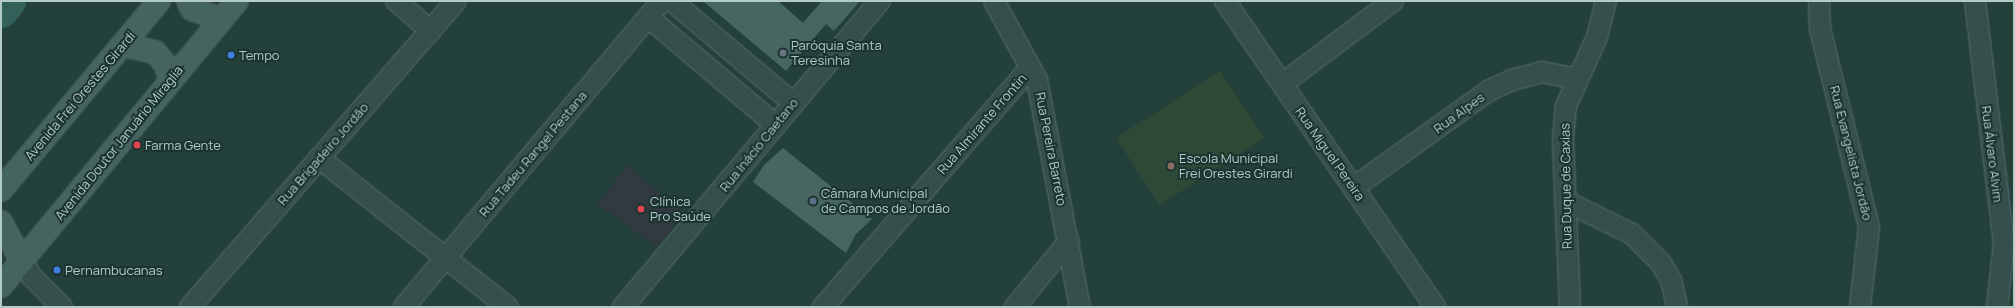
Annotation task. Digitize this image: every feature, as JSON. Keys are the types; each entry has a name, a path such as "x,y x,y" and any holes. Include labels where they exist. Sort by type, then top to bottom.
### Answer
{"main road":[{"name":"Avenida Frei Orestes Girardi","path":"1,190 124,45 159,1"},
{"path":"188,1 192,9 221,19"},
{"name":"Avenida Doutor Januário Miraglia","path":"2,283 22,262 170,80 237,1"},
{"path":"124,45 155,52 166,66 170,80"},
{"path":"1,222 22,262"}],"street":[{"path":"396,1 431,31"},
{"name":"Rua Brigadeiro Jordão","path":"190,307 456,1"},
{"name":"Rua Tadeu Rangel Pestana","path":"404,307 662,1"},
{"path":"672,1 793,103"},
{"name":"Rua Inácio Caetano","path":"623,307 880,1"},
{"name":"Rua Pereira Barreto","path":"994,1 1037,80 1069,241 1080,307"},
{"name":"Rua Miguel Pereira","path":"1225,1 1435,307"},
{"path":"1282,84 1393,1"},
{"name":"Rua Duque de Caxias","path":"1570,307 1565,201 1564,126 1566,106 1597,37 1606,1"},
{"name":"Rua Evangelista Jordão","path":"1818,1 1820,29 1869,227 1860,307"},
{"name":"Rua Álvaro Alvim","path":"1975,1 2004,243 1997,307"},
{"path":"648,17 776,125"},
{"name":"Rua Almirante Frontin","path":"824,307 1030,68"},
{"name":"Rua Alpes","path":"1353,188 1490,90 1512,80 1542,72 1577,79"},
{"path":"319,158 508,307"},
{"path":"1565,201 1632,234 1661,263 1671,280 1677,307"},
{"path":"1016,307 1069,241"},
{"path":"22,262 32,278 62,307"}],"shaded area":[{"name":"Clínica Pro Saúde","path":"628,165 683,214 657,247 597,204"}],"green space":[{"path":"1220,71 1264,138 1160,205 1116,138"}],"building":[{"name":"Paróquia Santa Teresinha","path":"703,1 778,1 803,23 822,1 860,1 834,31 826,24 786,71"},
{"name":"Câmara Municipal de Campos de Jordão","path":"783,148 872,219 856,234 846,253 753,182 764,165"}],"waterway":[{"path":"1,11 9,1"}],"place":[{"name":"Paróquia Santa Teresinha","path":"783,53"},
{"name":"Tempo","path":"231,55"},
{"name":"Farma Gente","path":"137,145"},
{"name":"Escola Municipal Frei Orestes Girardi","path":"1171,166"},
{"name":"Câmara Municipal de Campos de Jordão","path":"813,201"},
{"name":"Clínica Pro Saúde","path":"641,209"},
{"name":"Pernambucanas","path":"57,270"}]}
